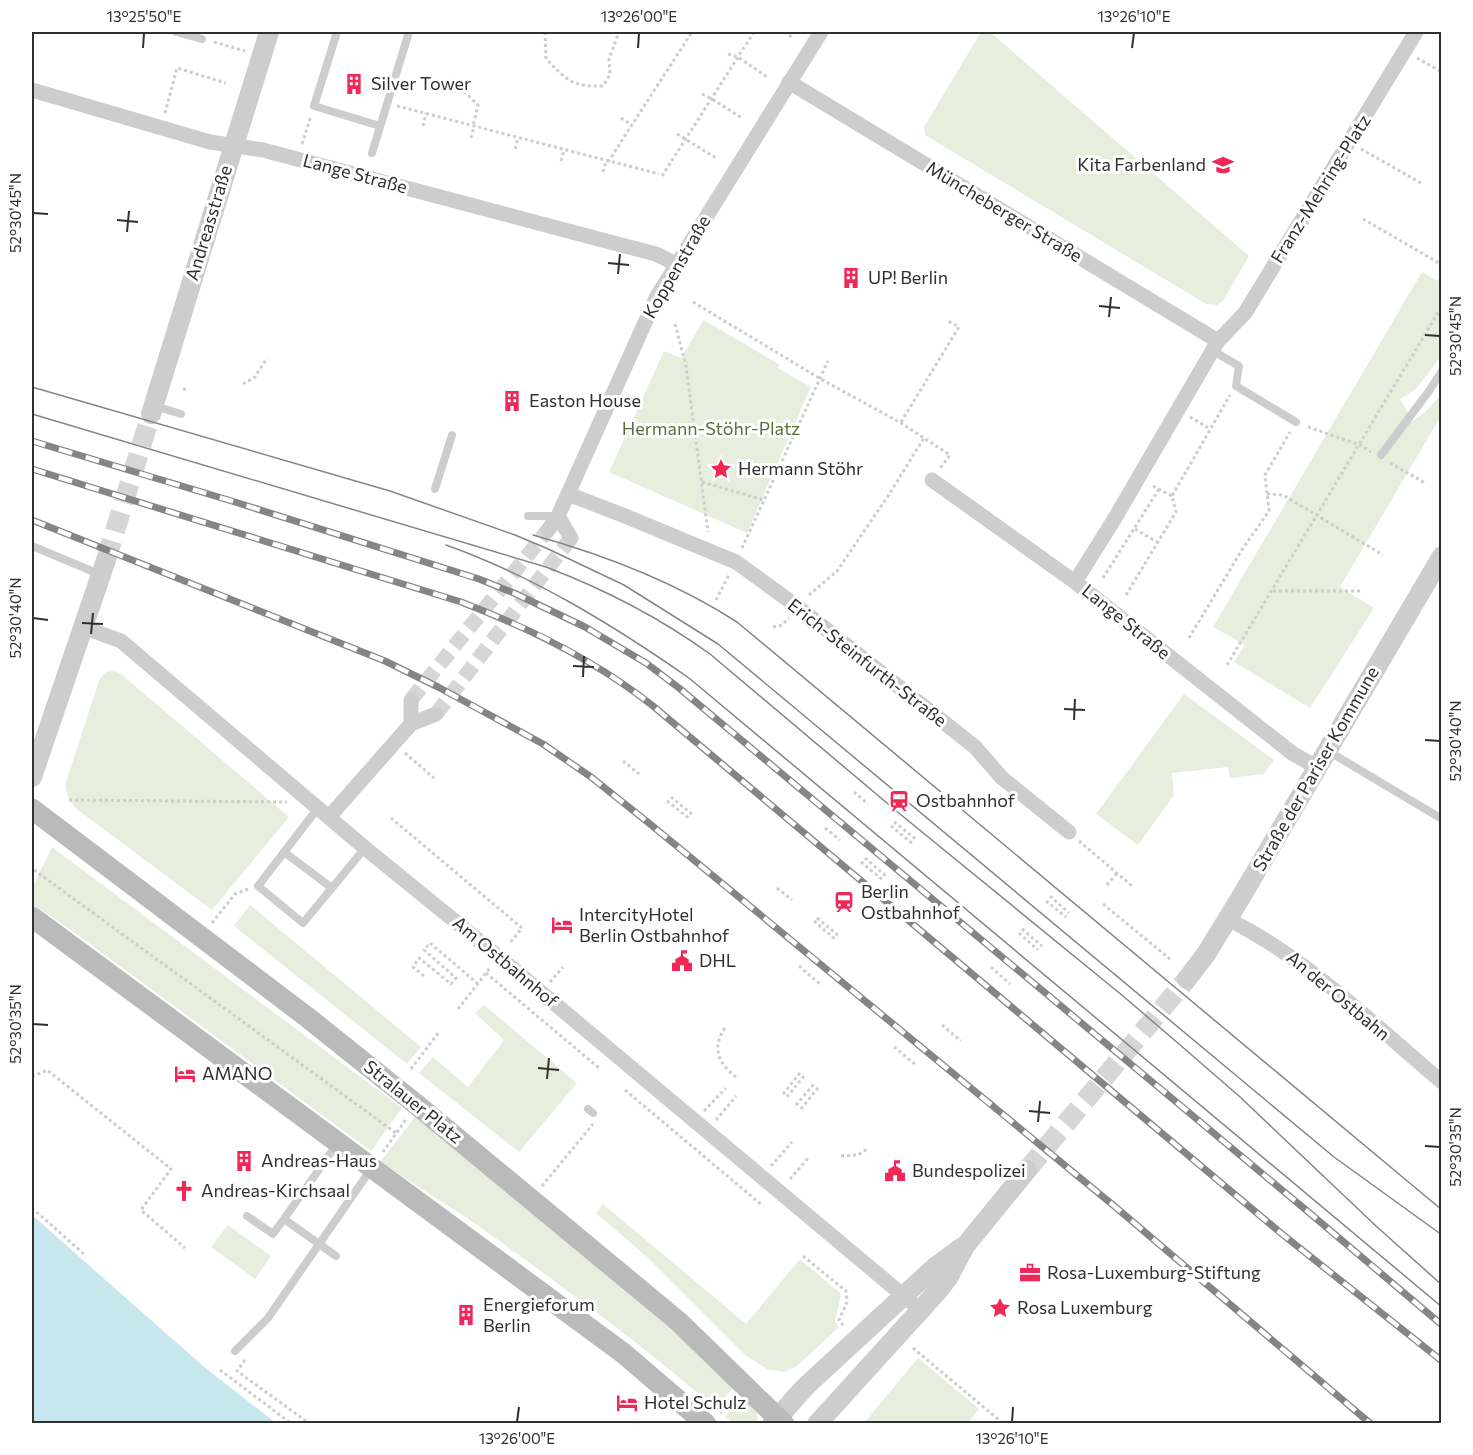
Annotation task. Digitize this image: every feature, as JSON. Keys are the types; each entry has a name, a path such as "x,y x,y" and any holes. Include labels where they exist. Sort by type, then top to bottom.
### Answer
{"main road":[{"name":"Stralauer Platz","path":"32,810 315,1024 417,1105 680,1322 778,1421"},
{"path":"32,917 713,1418"}],"street":[{"name":"Andreasstraße","path":"152,410 269,32"},
{"name":"Koppenstraße","path":"548,530 558,516 656,298 821,32"},
{"name":"Franz-Mehring-Platz","path":"1215,346 1245,313 1416,32"},
{"name":"Müncheberger Straße","path":"789,82 1215,346"},
{"name":"Lange Straße","path":"32,90 210,142 263,150 656,254 676,264"},
{"path":"1075,582 1215,346"},
{"name":"Lange Straße","path":"932,480 1075,582 1292,753 1317,767"},
{"name":"Erich-Steinfurth-Straße","path":"568,494 736,562 798,607 975,747 1002,778 1069,832"},
{"path":"558,516 571,538"},
{"name":"Straße der Pariser Kommune","path":"1187,980 1228,919 1442,556"},
{"path":"32,777 103,567"},
{"name":"Am Ostbahnhof","path":"83,627 121,641 365,848 499,957 920,1310"},
{"path":"411,700 411,724"},
{"path":"324,812 395,744 411,724 436,714"},
{"name":"An der Ostbahn","path":"1228,919 1265,938 1310,969 1442,1082"},
{"path":"817,1424 948,1278 965,1246 1027,1170"},
{"path":"778,1421 805,1387 935,1267 965,1246"}],"lane":[{"path":"176,32 202,39"},
{"path":"337,32 314,106 380,126"},
{"path":"372,153 409,32"},
{"path":"1215,346 1239,366 1236,386 1296,422"},
{"path":"1379,455 1442,371"},
{"path":"152,410 181,414"},
{"path":"435,489 452,435"},
{"path":"528,516 558,516"},
{"path":"32,546 103,567"},
{"path":"1326,750 1442,819"},
{"path":"324,812 284,852 258,886 303,922 365,848"},
{"path":"284,852 332,888"},
{"path":"247,1216 273,1234 338,1143"},
{"path":"235,1351 268,1318 372,1168"},
{"path":"284,1219 336,1256"}],"path":[{"path":"545,32 546,59 567,80 588,86 603,86 610,75 609,59 619,32"},
{"path":"603,172 607,161 692,32"},
{"path":"404,107 661,175 754,32"},
{"path":"784,32 792,37"},
{"path":"202,39 261,56"},
{"path":"1404,51 1442,72"},
{"path":"728,54 738,57 767,77"},
{"path":"160,128 177,68 226,83"},
{"path":"451,80 478,105 471,138"},
{"path":"702,94 742,118"},
{"path":"302,146 314,106"},
{"path":"423,126 426,113"},
{"path":"621,118 632,125"},
{"path":"677,134 716,158"},
{"path":"515,149 518,138"},
{"path":"1349,143 1421,183"},
{"path":"561,161 564,150"},
{"path":"1363,219 1439,263 1442,258"},
{"path":"693,302 819,378 901,423 950,455"},
{"path":"1227,665 1442,306"},
{"path":"901,423 959,327 948,321"},
{"path":"675,324 686,366 710,552"},
{"path":"243,384 255,377 267,358"},
{"path":"716,600 736,562 828,362"},
{"path":"1126,596 1176,513 1172,496 1236,386"},
{"path":"183,388 188,390"},
{"path":"1178,410 1211,429"},
{"path":"1189,638 1243,548 1269,511 1265,475 1296,422 1360,445 1379,455"},
{"path":"798,607 812,591 837,571 924,438"},
{"path":"1388,461 1425,483"},
{"path":"1138,478 1172,496"},
{"path":"702,482 764,500"},
{"path":"1103,578 1159,489"},
{"path":"1267,494 1283,495 1383,555"},
{"path":"1115,518 1158,543"},
{"path":"1273,591 1361,591"},
{"path":"395,744 434,778"},
{"path":"623,761 639,774"},
{"path":"854,792 868,804"},
{"path":"671,797 693,815"},
{"path":"69,800 289,802"},
{"path":"667,801 690,819"},
{"path":"391,818 522,928 458,1009"},
{"path":"892,824 915,842"},
{"path":"825,828 840,840"},
{"path":"1069,832 1132,886"},
{"path":"863,860 886,879"},
{"path":"34,870 396,1133"},
{"path":"1107,885 1117,873"},
{"path":"201,937 235,894 258,886"},
{"path":"777,888 792,900"},
{"path":"1050,896 1069,913"},
{"path":"1046,901 1066,917"},
{"path":"1102,904 1170,959"},
{"path":"836,940 815,919 839,936"},
{"path":"1022,929 1041,946"},
{"path":"1019,933 1038,950"},
{"path":"424,976 412,967 420,958 450,984 456,978 424,950 430,943 478,984"},
{"path":"799,966 821,985"},
{"path":"990,967 1010,984"},
{"path":"486,973 599,1068"},
{"path":"942,1025 961,1041"},
{"path":"725,1028 719,1038 718,1054 726,1069 736,1077"},
{"path":"411,1069 439,1032"},
{"path":"894,1047 916,1065"},
{"path":"32,1077 47,1070 171,1169 141,1210 185,1248"},
{"path":"783,1094 800,1073 787,1088"},
{"path":"787,1097 804,1076"},
{"path":"796,1105 813,1084"},
{"path":"701,1126 726,1088"},
{"path":"801,1108 818,1088 805,1102"},
{"path":"625,1090 764,1206"},
{"path":"701,1126 736,1096"},
{"path":"372,1168 417,1105"},
{"path":"541,1187 593,1113"},
{"path":"762,1177 792,1142"},
{"path":"841,1156 858,1155 867,1149"},
{"path":"780,1192 809,1157"},
{"path":"32,1208 85,1255"},
{"path":"803,1256 846,1291 847,1302 838,1320 846,1327"},
{"path":"913,1348 1004,1424"},
{"path":"249,1355 237,1371 310,1424"},
{"path":"220,1370 292,1424"},
{"path":"713,1418 739,1392"},
{"path":"301,1424 304,1420"}],"green space":[{"path":"981,32 990,32 1249,256 1223,301 1217,305 1206,304 925,135 924,127"},
{"path":"1422,272 1437,281 1441,273 1441,356 1416,389 1400,399 1413,421 1441,395 1441,416 1340,587 1374,608 1310,708 1234,662 1245,645 1213,627"},
{"name":"Hermann-Stöhr-Platz","path":"704,320 780,365 778,368 811,387 747,533 609,472 664,351 681,358"},
{"path":"113,671 121,674 289,817 212,910 78,810 68,796 65,785 100,678 106,672"},
{"path":"1184,694 1274,760 1264,774 1230,778 1228,767 1172,773 1174,795 1138,845 1096,814"},
{"path":"52,847 402,1108 371,1151 67,927 32,904 32,888"},
{"path":"250,905 421,1047 407,1064 234,926"},
{"path":"484,1005 577,1083 519,1152 419,1073 433,1057 468,1087 504,1040 475,1013"},
{"path":"415,1117 696,1350 734,1387 715,1408 629,1337 570,1293 480,1227 381,1161"},
{"path":"603,1204 746,1324 800,1259 841,1294 835,1322 839,1327 796,1367 784,1372 767,1369 745,1355 647,1257 596,1213"},
{"path":"228,1225 271,1256 255,1279 211,1247"},
{"path":"918,1358 979,1409 970,1420 975,1423 864,1423"},
{"path":"744,1397 755,1409 758,1416 756,1423 734,1424 725,1417"}],"water":[{"path":"32,1215 203,1366 276,1423 32,1423"}],"tunnel":[{"path":"106,560 151,414"},
{"path":"411,700 548,530"},
{"path":"436,714 571,538"},
{"path":"1027,1170 1187,979"}],"tram line":[{"path":"32,387 390,491 515,535 624,585 718,644 1334,1157 1442,1235"},
{"path":"32,414 546,567 610,595 671,628 710,654 900,814 1123,996 1239,1096 1442,1285"},
{"path":"533,535 587,551 639,571 689,594 737,622 1442,1210"},
{"path":"446,545 510,571 572,603 689,678 1442,1307"}],"railway":[{"path":"32,441 479,579 585,627 646,663 679,688 1442,1325"},
{"path":"32,469 461,602 561,646 608,674 653,706 1282,1234 1442,1361"},
{"path":"32,520 385,661 543,744 591,777 650,824 1113,1205 1371,1424"}],"place":[{"name":"Silver Tower","path":"354,84"},
{"name":"Kita Farbenland","path":"1223,165"},
{"name":"UP! Berlin","path":"851,278"},
{"name":"Easton House","path":"512,401"},
{"name":"Hermann Stöhr","path":"721,469"},
{"name":"Ostbahnhof","path":"899,801"},
{"name":"Berlin Ostbahnhof","path":"844,902"},
{"name":"IntercityHotel Berlin Ostbahnhof","path":"562,925"},
{"name":"DHL","path":"682,961"},
{"name":"AMANO","path":"185,1074"},
{"name":"Andreas-Haus","path":"244,1161"},
{"name":"Bundespolizei","path":"895,1171"},
{"name":"Andreas-Kirchsaal","path":"184,1191"},
{"name":"Rosa-Luxemburg-Stiftung","path":"1030,1273"},
{"name":"Rosa Luxemburg","path":"1000,1308"},
{"name":"Energieforum Berlin","path":"466,1315"},
{"name":"Hotel Schulz","path":"627,1403"}]}
